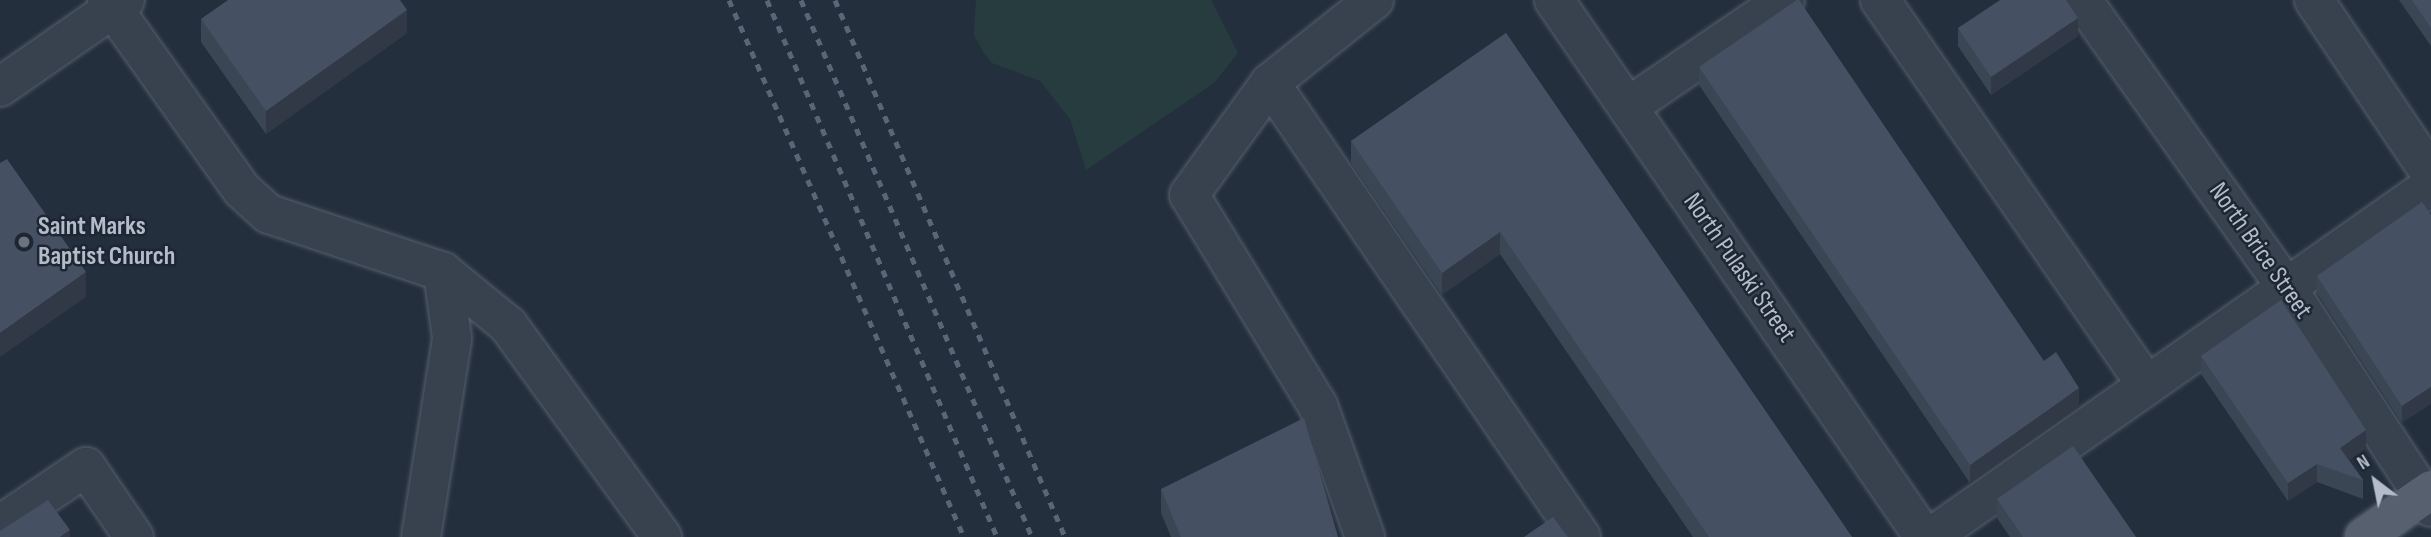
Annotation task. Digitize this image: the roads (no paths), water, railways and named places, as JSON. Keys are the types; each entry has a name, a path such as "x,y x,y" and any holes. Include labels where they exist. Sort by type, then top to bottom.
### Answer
{"main road":[{"path":"2364,537 2429,497"}],"street":[{"path":"1365,537 1318,406 1189,195 1270,83 1374,0"},
{"name":"North Pulaski Street","path":"1554,0 1924,537"},
{"path":"1628,107 1785,0"},
{"path":"1880,0 2147,385"},
{"name":"North Brice Street","path":"2082,0 2287,288 2429,497"},
{"path":"2314,0 2431,174"},
{"path":"0,87 115,3 242,190 269,214 443,272 508,325 662,537"},
{"path":"1270,83 1581,537"},
{"path":"1931,537 2431,186"},
{"path":"421,537 452,338 443,272"},
{"path":"0,525 86,467 134,537"}],"railway":[{"path":"729,0 964,537"},
{"path":"767,0 997,537"},
{"path":"801,0 1032,537"},
{"path":"835,0 1065,537"}],"place":[{"name":"Saint Marks Baptist Church","path":"24,242"}]}
